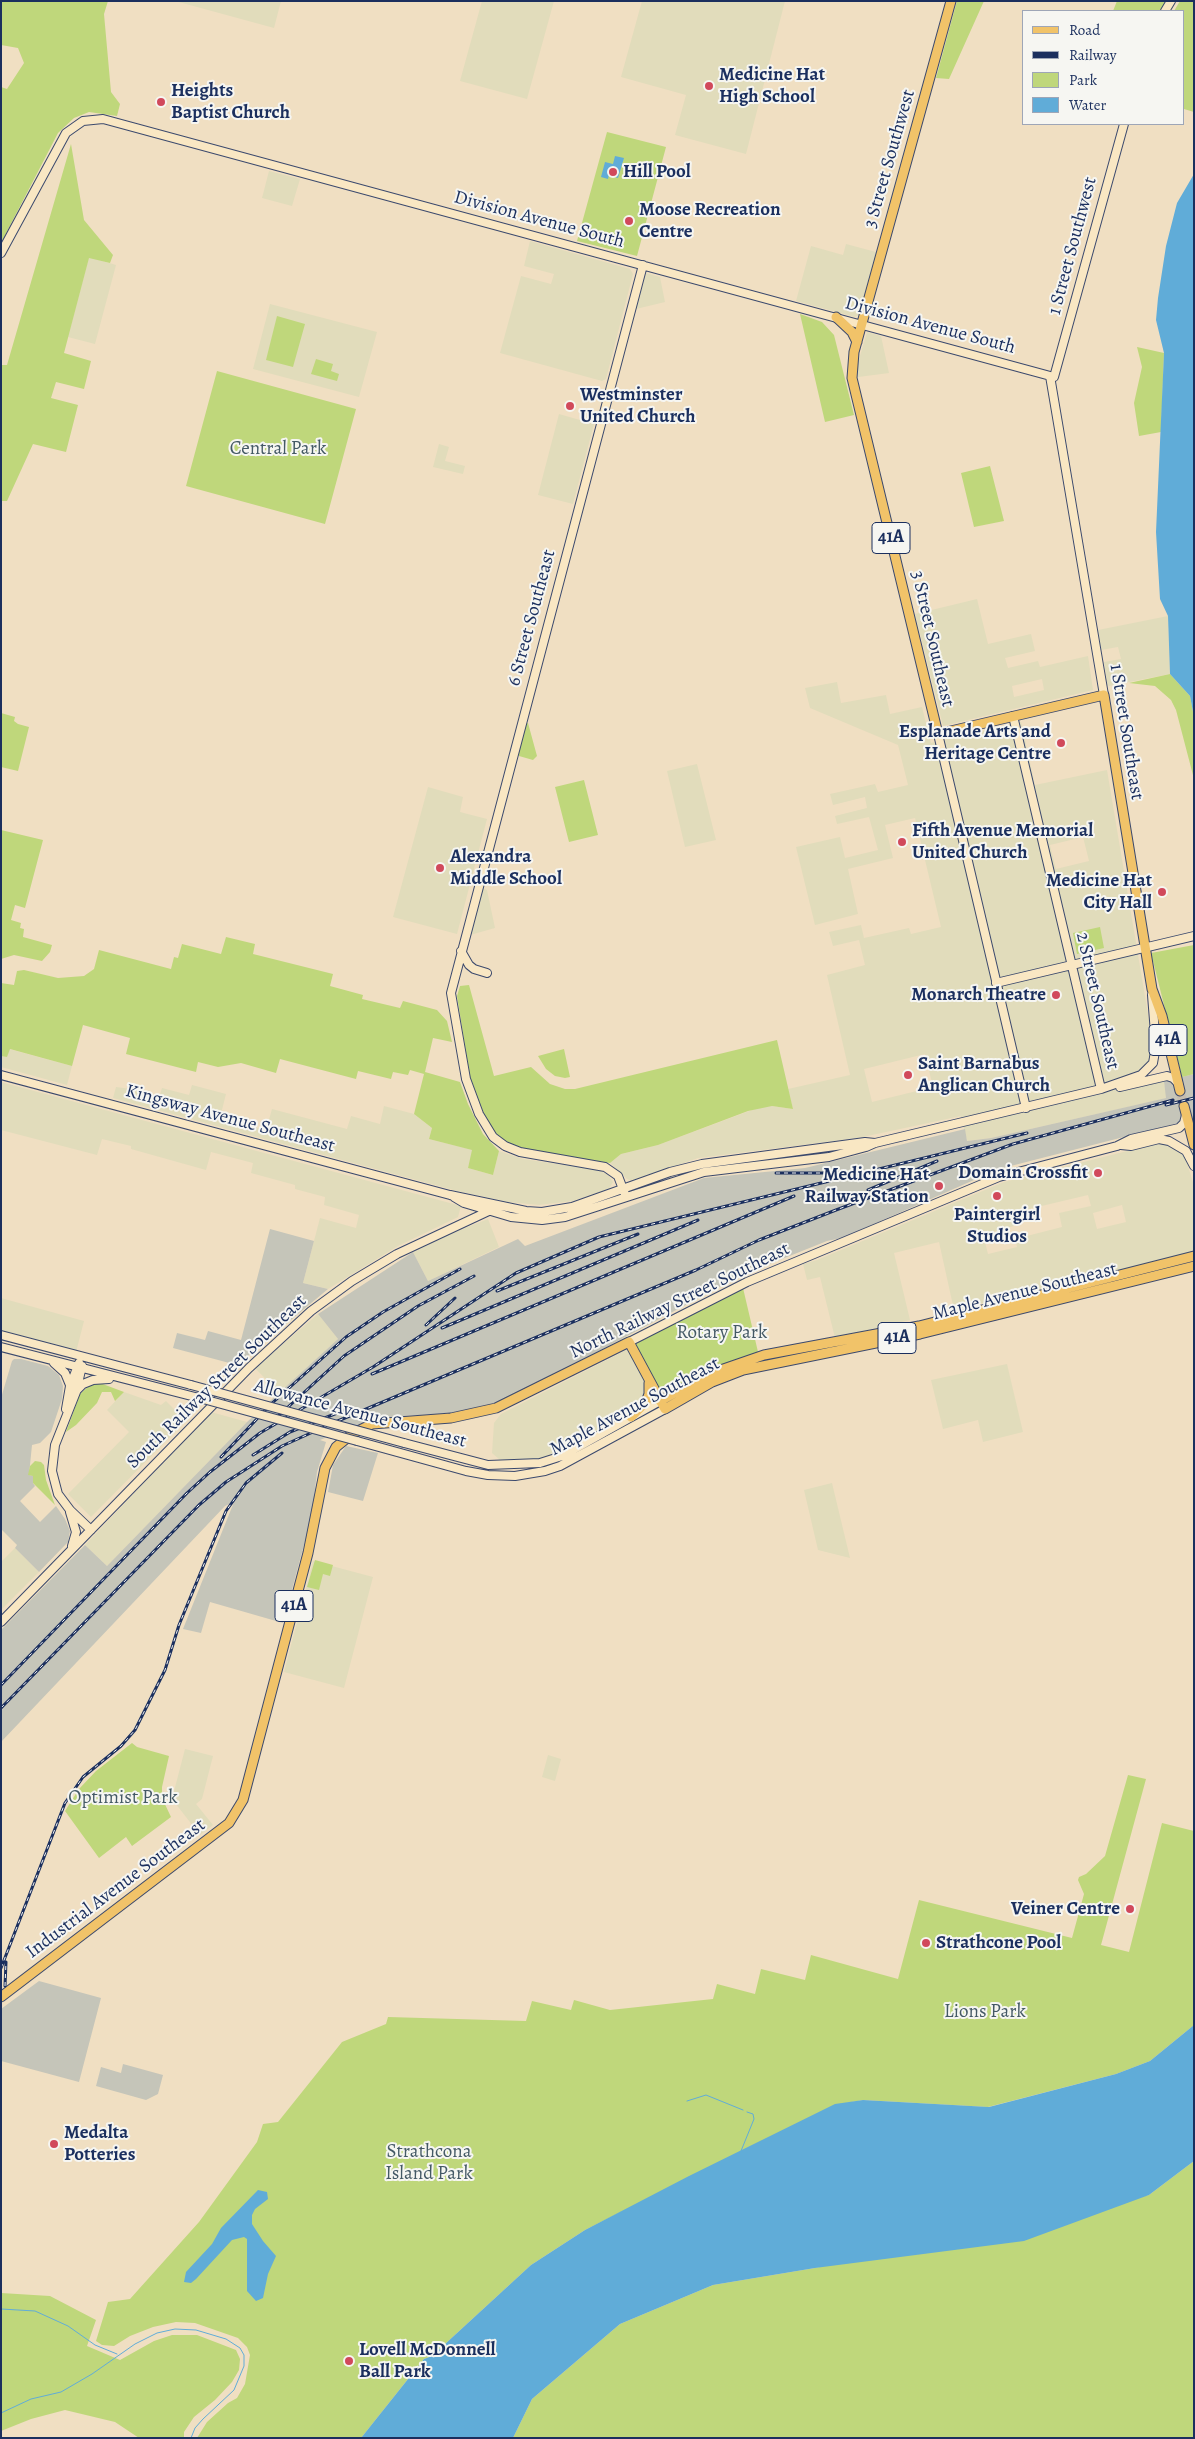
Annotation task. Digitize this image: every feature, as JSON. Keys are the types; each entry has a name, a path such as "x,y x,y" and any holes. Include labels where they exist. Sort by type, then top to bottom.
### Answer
{"main road":[{"name":"3 Street Southwest","path":"862,324 951,2"},
{"path":"836,317 850,329 857,342"},
{"name":"3 Street Southeast","path":"862,324 852,363 852,378 938,734"},
{"path":"938,734 1104,695"},
{"name":"1 Street Southeast","path":"1104,695 1152,989 1162,1016 1179,1087"},
{"path":"1185,1110 1194,1146"},
{"name":"Maple Avenue Southeast","path":"660,1401 708,1374 764,1355 918,1326 1128,1275 1194,1256"},
{"name":"Maple Avenue Southeast","path":"665,1410 712,1382 743,1370 920,1334 1194,1266"},
{"path":"629,1342 665,1410"},
{"name":"North Railway Street Southeast","path":"243,1800 308,1553 325,1468 336,1447 364,1427 386,1422 451,1418 496,1408 629,1342"},
{"path":"631,1417 642,1409 648,1398 648,1378"},
{"name":"Industrial Avenue Southeast","path":"1,1997 229,1824 243,1800"}],"street":[{"name":"Division Avenue South","path":"1,253 60,141 71,129 83,121 96,118 132,126 1052,377"},
{"name":"1 Street Southwest","path":"1052,377 1124,125"},
{"name":"6 Street Southeast","path":"625,1194 618,1176 605,1167 520,1152 505,1146 493,1137 477,1109 466,1079 451,1002 453,979 643,265"},
{"name":"1 Street Southeast","path":"1052,377 1104,695"},
{"name":"2 Street Southeast","path":"1013,716 1101,1089"},
{"name":"3 Street Southeast","path":"938,734 1026,1108"},
{"path":"996,983 1194,936"},
{"path":"461,951 469,965 474,969 487,973"},
{"path":"489,1211 524,1219 554,1219 598,1208 670,1172 708,1162 865,1142 875,1143 1101,1089 1142,1075 1152,1062 1156,1046 1152,989"},
{"name":"Kingsway Avenue Southeast","path":"1,1074 450,1195 499,1206"},
{"path":"1101,1089 1113,1089 1163,1076 1173,1078 1179,1087"},
{"name":"North Railway Street Southeast","path":"629,1342 747,1282 999,1177 1121,1145 1130,1139 1179,1128 1184,1123 1185,1110"},
{"name":"North Railway Street Southeast","path":"1121,1145 1131,1146 1159,1139 1169,1141 1186,1151 1194,1166"},
{"path":"499,1206 526,1211 554,1211 625,1194"},
{"name":"Kingsway Avenue Southeast","path":"450,1195 464,1203 489,1211"},
{"path":"460,1223 466,1220 468,1215 464,1203"},
{"name":"South Railway Street Southeast","path":"1,1622 249,1368 311,1311 352,1281 390,1258 499,1206"},
{"name":"Allowance Avenue Southeast","path":"1,1335 482,1464 508,1466"},
{"name":"Allowance Avenue Southeast","path":"1,1347 120,1380 203,1399 466,1471 500,1476"},
{"path":"83,1357 53,1452 52,1471 58,1494 70,1510 90,1530"},
{"path":"48,1359 63,1370 73,1389"},
{"path":"73,1389 92,1380 120,1380"},
{"name":"Maple Avenue Southeast","path":"508,1466 540,1464 555,1458 660,1401"},
{"name":"Maple Avenue Southeast","path":"500,1476 531,1474 553,1469 578,1458 665,1410"},
{"path":"57,1564 76,1536 70,1510"}],"shaded area":[{"path":"175,1 281,1 274,28"},
{"path":"482,1 554,1 527,99 460,81"},
{"name":"Medicine Hat High School","path":"642,1 785,1 746,154 675,135 686,95 621,77"},
{"path":"269,171 300,179 292,206 262,198"},
{"path":"530,241 630,269 633,274 606,379 602,381 500,353 521,276 551,284 554,274 524,266"},
{"path":"846,244 876,252 859,315 855,317 796,301 811,246 843,255"},
{"path":"89,257 116,265 95,344 68,337"},
{"path":"646,273 660,277 665,302 636,309"},
{"path":"270,304 377,332 359,397 253,369"},
{"path":"867,332 881,336 889,373 858,377 857,366"},
{"path":"559,414 594,424 573,504 538,495"},
{"path":"439,444 449,447 445,461 465,466 463,474 433,467"},
{"path":"977,599 988,644 1031,634 1035,651 1005,658 1008,668 1038,661 1040,667 1088,656 1093,690 943,726 915,614","holes":["1042,679 1044,690 1014,697 1012,686"]},
{"path":"1168,616 1170,674 1107,685 1104,662 1121,659 1118,647 1101,650 1098,630"},
{"path":"837,682 841,703 886,695 890,714 922,707 931,743 1021,722 1035,785 1107,770 1153,1044 1149,1061 1135,1074 1138,1087 1164,1081 1167,1098 991,1138 967,1141 961,1116 858,1138 698,1158 632,1181 627,1179 610,1163 621,1154 658,1145 760,1107 772,1106 793,1109 788,1089 850,1075 827,975 865,965 859,940 833,946 829,932 861,925 864,938 909,928 911,934 941,927 915,818 885,825 893,858 848,869 858,914 815,925 796,847 840,837 845,858 878,850 869,817 837,824 835,816 867,808 865,797 833,805 830,794 875,784 878,792 908,785 898,745 810,708 805,688","holes":["1083,837 1089,861 1056,869 1050,845","925,1054 933,1087 872,1102 864,1069"]},
{"path":"697,764 716,840 685,847 667,771"},
{"name":"Alexandra Middle School","path":"428,787 463,797 460,812 487,819 457,934 393,917"},
{"path":"482,888 487,890 495,928 470,935"},
{"path":"9,1049 72,1066 67,1085 1,1067 1,1056 7,1057"},
{"path":"1194,1074 1194,1119 999,1169 842,1238 827,1241 742,1275 516,1395 494,1403 450,1413 375,1418 320,1440 326,1442 317,1472 312,1515 283,1623 210,1602 201,1633 183,1629 234,1502 225,1506 1,1742 1,1630 85,1545 107,1566 247,1422 338,1339 318,1314 413,1252 428,1281 518,1239 525,1246 704,1178 805,1168 965,1129 967,1141 991,1138 1166,1098 1164,1081"},
{"path":"1,1082 461,1206 458,1217 398,1246 328,1289 303,1283 320,1218 356,1228 359,1215 324,1205 325,1197 295,1189 295,1185 251,1173 253,1163 211,1152 206,1170 131,1149 131,1146 102,1139 97,1155 1,1130"},
{"path":"192,1085 226,1094 220,1118 266,1130 272,1109 347,1129 351,1116 380,1124 384,1106 414,1114 432,1128 429,1139 473,1150 468,1168 493,1175 499,1151 523,1159 599,1170 608,1175 613,1182 609,1189 573,1201 539,1205 508,1202 457,1191 113,1098 116,1087 139,1090 159,1098 162,1088 189,1095"},
{"path":"1159,1143 1177,1148 1186,1159 1194,1186 1194,1253 954,1310 939,1242 894,1253 910,1320 835,1338 820,1277 807,1280 803,1264 817,1260 1004,1182","holes":["1088,1195 1091,1206 1059,1213 1062,1227 1015,1239 1017,1247 988,1254 983,1234 1014,1226 1012,1213","1122,1205 1126,1222 1097,1229 1093,1213"]},
{"path":"488,1219 499,1247 428,1281 413,1252 452,1233"},
{"path":"270,1229 314,1241 303,1283 328,1289 237,1365 173,1348 177,1333 205,1340 208,1331 241,1340"},
{"path":"1,1298 84,1321 76,1352 1,1330"},
{"path":"318,1314 338,1339 279,1393 255,1368"},
{"path":"628,1349 646,1382 647,1393 633,1412 562,1452 542,1459 506,1461 500,1460 492,1453 494,1423 501,1414"},
{"path":"14,1359 48,1366 59,1375 63,1386 62,1399 51,1432 40,1443 32,1445 29,1475 34,1476 33,1483 35,1486 20,1501 40,1522 56,1506 65,1519 70,1531 68,1542 39,1572 15,1548 17,1545 1,1529 1,1398"},
{"path":"1007,1364 1023,1432 983,1442 978,1420 943,1429 931,1380"},
{"path":"124,1392 161,1405 166,1401 186,1421 91,1517 68,1494 129,1432 107,1410"},
{"path":"211,1412 247,1422 107,1566 85,1545"},
{"path":"346,1446 378,1453 363,1501 328,1492 333,1465"},
{"path":"832,1483 850,1558 818,1550 804,1490"},
{"path":"15,1548 39,1572 1,1610 1,1562"},
{"path":"313,1561 373,1577 344,1688 284,1672"},
{"path":"185,1749 213,1756 202,1799 196,1804 213,1825 200,1835 172,1799"},
{"path":"548,1755 561,1759 555,1781 542,1777"},
{"path":"39,1981 101,1998 79,2082 1,2061 1,2009"},
{"path":"123,2064 163,2075 158,2094 146,2100 96,2086 101,2067 121,2073"}],"green space":[{"path":"1,1 108,1 104,14 111,92 120,104 117,116 89,112 74,118 58,133 1,243 1,87 7,89 24,63 18,48 1,45"},
{"path":"957,1 984,1 949,79 936,78"},
{"path":"1117,1 1166,1 1161,10 1113,10"},
{"path":"1180,1 1194,1 1194,112 1185,109 1185,10 1175,10"},
{"path":"607,132 666,147 637,256 577,241"},
{"path":"71,144 84,220 113,255 110,263 89,258 64,353 91,361 84,389 56,382 51,398 78,405 66,452 33,444 7,501 1,501 1,365 7,365"},
{"path":"800,314 822,322 834,335 854,415 825,422"},
{"path":"277,316 305,324 293,367 266,360"},
{"path":"1137,347 1164,353 1161,432 1139,436 1134,403 1142,367"},
{"path":"316,359 333,364 331,371 339,374 337,381 311,374"},
{"name":"Central Park","path":"217,371 356,409 325,524 186,486"},
{"path":"990,466 1004,521 974,527 961,473"},
{"path":"1170,674 1190,696 1194,717 1194,779 1176,710 1171,700 1155,686 1129,683"},
{"path":"1,713 15,717 14,721 18,724 29,727 18,771 1,767"},
{"path":"528,723 537,756 533,760 519,756 517,753 525,724"},
{"path":"584,780 598,835 569,842 555,787"},
{"path":"1,830 43,840 25,908 15,905 11,920 21,923 20,928 24,929 23,937 52,945 50,952 42,961 14,955 1,959"},
{"path":"1100,927 1104,948 1077,954 1073,933"},
{"path":"226,937 255,944 253,954 333,974 330,986 363,995 362,999 400,1008 403,1001 437,1010 447,1021 452,1042 433,1038 425,1072 460,1082 468,1104 483,1134 499,1151 493,1175 468,1168 472,1150 429,1139 432,1128 414,1114 424,1074 410,1070 408,1075 393,1072 391,1079 358,1071 356,1079 280,1059 276,1073 241,1063 218,1067 198,1062 196,1072 126,1054 130,1038 83,1025 72,1066 10,1049 7,1057 1,1056 1,983 14,985 17,971 24,970 58,978 84,976 94,969 99,950 171,969 174,957 178,958 182,944 221,954"},
{"path":"1194,945 1194,1074 1182,1077 1151,953"},
{"path":"469,985 494,1076 531,1067 550,1084 565,1089 575,1089 777,1040 793,1109 772,1106 748,1111 658,1145 621,1154 610,1163 534,1151 509,1144 493,1131 487,1122 470,1077 457,996 460,986"},
{"path":"564,1049 570,1077 565,1078 555,1076 546,1069 538,1056"},
{"name":"Rotary Park","path":"743,1288 758,1352 707,1372 666,1392 659,1389 635,1344"},
{"path":"100,1383 124,1392 115,1401 111,1392 102,1392 97,1403 76,1425 66,1432 80,1394 90,1385"},
{"path":"35,1461 41,1462 44,1465 46,1480 55,1505 33,1483 33,1476 28,1475 30,1466"},
{"path":"315,1560 333,1565 330,1576 323,1574 319,1590 307,1587"},
{"name":"Optimist Park","path":"132,1743 137,1747 169,1756 162,1787 162,1798 171,1817 132,1846 126,1837 99,1858 65,1811 79,1789 96,1771"},
{"name":"Strathcona Island Park","path":"1128,1775 1146,1779 1101,1945 1129,1952 1162,1823 1194,1831 1194,2025 1150,2061 1116,2074 988,2107 863,2100 835,2105 585,2230 531,2265 432,2356 424,2359 361,2438 197,2438 207,2422 228,2403 237,2398 245,2384 250,2355 247,2347 238,2338 195,2323 176,2322 153,2327 130,2336 114,2346 102,2345 96,2341 108,2302 130,2299 199,2222 257,2142 263,2124 278,2122 342,2042 386,2024 388,2017 526,2021 532,2001 571,2010 574,2000 610,2010 713,1999 717,1984 755,1994 761,1969 805,1980 811,1955 898,1979 919,1900 1072,1938 1084,1894 1078,1880 1079,1877 1086,1874 1105,1856"},
{"path":"1194,2161 1194,2438 513,2438 532,2399 620,2324 713,2285 815,2268 1149,2195"},
{"path":"1,2293 50,2296 96,2320 87,2346 120,2360 154,2341 172,2335 197,2335 236,2350 240,2359 239,2370 232,2382 215,2400 194,2417 184,2432 184,2438 139,2438 115,2422 65,2410 31,2419 1,2431"}],"water":[{"path":"615,156 624,158 618,178 609,175 608,179 601,177 605,162 613,164"},
{"path":"1194,174 1194,717 1190,696 1170,674 1168,616 1160,599 1156,532 1164,353 1156,320 1166,246 1177,203"},
{"path":"1194,2025 1194,2161 1149,2195 1024,2241 815,2268 713,2285 620,2324 532,2399 513,2438 361,2438 424,2359 432,2356 531,2265 585,2230 689,2176 835,2104 863,2100 989,2107 1116,2074 1150,2061"},
{"path":"258,2190 267,2192 268,2199 255,2209 252,2215 252,2224 276,2256 268,2274 263,2298 256,2301 247,2291 247,2239 244,2237 232,2240 191,2283 184,2282 186,2272 212,2244 221,2228"}],"waterway":[{"path":"687,2101 706,2095 743,2110"},
{"path":"741,2151 754,2119 753,2114 747,2112"},
{"path":"1,2309 35,2311 68,2326 95,2345 117,2354"},
{"path":"1,2413 31,2399 61,2392 92,2374 135,2344 157,2333 175,2329 196,2330 226,2339 240,2348 244,2355 244,2366 234,2390 203,2419 195,2428 191,2438"}],"tunnel":[{"path":"1180,1091 1184,1106"}],"railway":[{"path":"1166,1105 1194,1098"},
{"path":"1,1708 199,1505 226,1482 282,1446 696,1270 759,1240 836,1210 1013,1144 1173,1100"},
{"path":"1,1685 187,1493 210,1472 260,1433 373,1367 516,1273 599,1237 1027,1133"},
{"path":"868,1190 937,1161"},
{"path":"776,1173 844,1173"},
{"path":"372,1374 794,1196"},
{"path":"442,1328 698,1220"},
{"path":"497,1291 638,1234"},
{"path":"221,1457 270,1405 346,1337 383,1312 460,1269"},
{"path":"276,1418 344,1356 418,1306 474,1276"},
{"path":"426,1325 455,1298"},
{"path":"253,1455 290,1432 347,1409"},
{"path":"1,1968 65,1803 83,1777 121,1746 135,1730 165,1670 179,1625 226,1511 246,1483 282,1453"},
{"path":"5,1986 6,1962"}],"place":[{"name":"Medicine Hat High School","path":"709,86"},
{"name":"Heights Baptist Church","path":"161,102"},
{"name":"Hill Pool","path":"613,172"},
{"name":"Moose Recreation Centre","path":"629,221"},
{"name":"Westminster United Church","path":"570,406"},
{"name":"Esplanade Arts and Heritage Centre","path":"1061,743"},
{"name":"Fifth Avenue Memorial United Church","path":"902,842"},
{"name":"Alexandra Middle School","path":"440,868"},
{"name":"Medicine Hat City Hall","path":"1162,892"},
{"name":"Monarch Theatre","path":"1056,995"},
{"name":"Saint Barnabus Anglican Church","path":"908,1075"},
{"name":"Domain Crossfit","path":"1098,1173"},
{"name":"Medicine Hat Railway Station","path":"939,1186"},
{"name":"Paintergirl Studios","path":"997,1196"},
{"name":"Veiner Centre","path":"1130,1909"},
{"name":"Strathcone Pool","path":"926,1943"},
{"name":"Medalta Potteries","path":"54,2144"},
{"name":"Lovell McDonnell Ball Park","path":"349,2361"}],"park label":[{"name":"Lions Park","path":"985,2012"}]}
